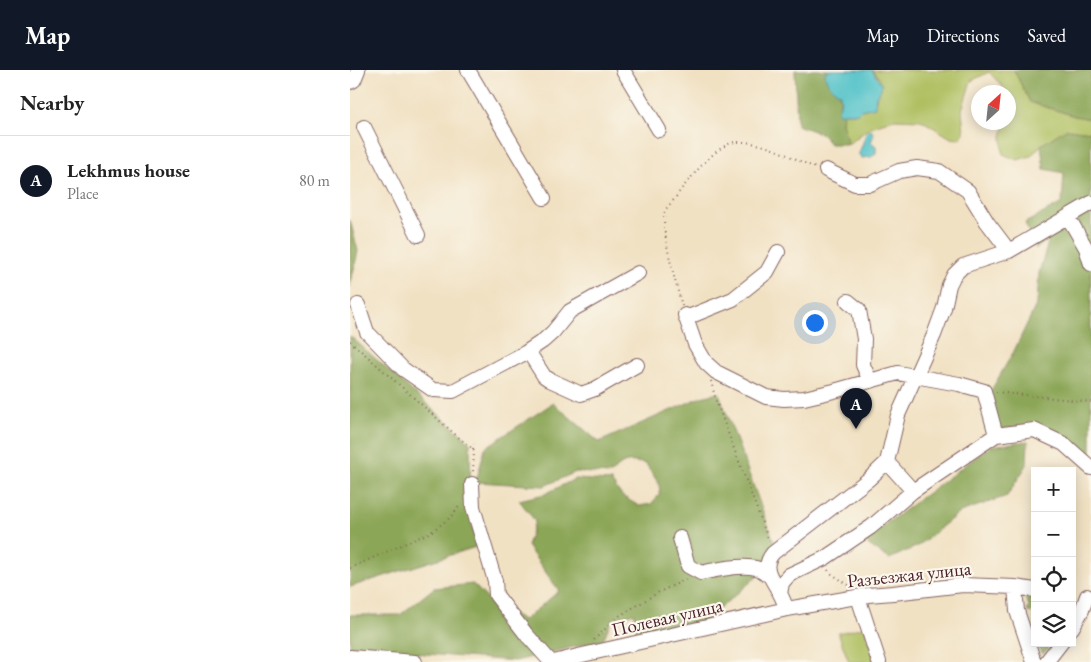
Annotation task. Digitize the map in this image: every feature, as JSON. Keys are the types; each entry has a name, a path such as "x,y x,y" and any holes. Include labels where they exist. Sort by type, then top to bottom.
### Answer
{"street":[{"path":"350,82 354,80 358,70"},
{"path":"468,70 544,198"},
{"path":"624,70 659,130"},
{"path":"364,127 418,235"},
{"path":"826,170 855,184 870,184 898,171 917,168 938,171 968,191 987,222 1009,251"},
{"path":"787,609 767,569 768,562 773,553 887,462 898,415 934,335 944,308 949,285 954,275 963,266 1009,251 1091,203"},
{"path":"1068,217 1086,248 1091,264"},
{"path":"778,252 767,272 733,300 686,317 695,344 706,363 716,372 766,397 784,399 804,398 898,373 959,384 984,391 996,434"},
{"path":"358,305 367,332 403,368 433,390 452,391 544,341 570,310 638,273"},
{"path":"848,301 858,310 864,339 862,365 870,381"},
{"path":"528,351 544,376 581,394 595,389 637,365"},
{"path":"780,594 782,583 789,575 825,558 871,526 913,491 996,434 1034,430 1064,444 1091,468"},
{"path":"887,462 913,491"},
{"path":"472,484 474,507 496,595 550,662"},
{"path":"680,538 688,566 701,573 723,568 751,567 761,569 770,576"},
{"name":"Разъезжая улица","path":"787,609 863,596 962,585 1031,589"},
{"path":"1015,587 1017,611 1034,662"},
{"path":"1076,595 1089,597 1076,621"},
{"path":"863,596 879,662"},
{"name":"Полевая улица","path":"554,662 787,609"},
{"path":"1047,661 1057,647"},
{"path":"350,657 415,662"}],"path":[{"path":"686,317 672,266 664,217 666,209 704,163 726,144 736,142 756,144 815,168 826,170"},
{"path":"350,341 458,438 474,450"},
{"path":"711,382 716,401 773,553"},
{"path":"984,391 1091,402"},
{"path":"472,484 474,444"},
{"path":"350,568 431,532 451,517 464,501"},
{"path":"825,558 829,572 863,596"},
{"path":"590,643 616,618 659,592 701,573"}],"green space":[{"path":"795,70 828,70 825,74 839,93 840,106 843,113 842,123 848,144 830,144 822,134 797,125"},
{"path":"872,70 1014,70 1030,102 1091,119 1091,132 1066,129 1041,145 1031,156 1017,160 1003,154 1003,130 1016,130 1016,85 1001,85 989,72 971,81 962,110 964,133 959,139 951,138 921,120 894,119 871,127 848,144 842,125 843,113 858,113 861,110 870,108 876,101 879,78"},
{"path":"1014,70 1091,70 1091,119 1030,102"},
{"path":"1066,129 1091,132 1091,464 1050,429 1032,425 998,430 989,394 1014,351 1037,303 1039,273 1049,239 1036,249 1025,223 1062,203 1064,173 1044,169 1041,145"},
{"path":"350,220 358,251 350,287"},
{"path":"350,336 470,442 471,522 479,546 350,587"},
{"path":"719,393 778,552 761,573 705,621 636,633 634,613 612,619 603,640 515,661 376,650 350,646 350,615 400,615 434,588 473,584 490,601 524,620 559,591 527,546 535,521 519,500 545,494 575,479 611,481 622,496 639,506 651,504 660,494 659,484 646,464 635,462 626,462 611,474 576,472 544,486 476,482 485,448 553,403 599,442 701,397"},
{"path":"1028,441 1027,465 1007,496 960,512 918,546 889,559 863,541 991,446"},
{"path":"1025,596 1031,597 1031,612 1029,613 1027,611 1029,605"},
{"path":"864,627 876,662 849,662 838,633"},
{"path":"1037,647 1047,647 1043,654"}],"water":[{"path":"828,70 872,70 882,85 876,96 875,107 861,110 858,113 839,114 838,109 841,97 825,77"},
{"path":"870,129 874,134 871,142 876,146 876,153 871,157 862,158 859,153"}],"place":[{"name":"Lekhmus house","path":"856,429"}]}
